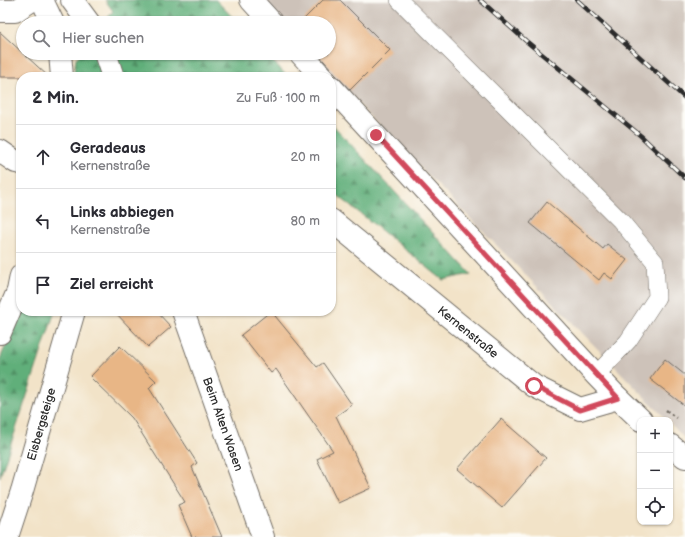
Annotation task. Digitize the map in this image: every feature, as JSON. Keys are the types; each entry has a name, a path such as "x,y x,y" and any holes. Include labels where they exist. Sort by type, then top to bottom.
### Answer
{"street":[{"path":"0,11 15,11 32,0"},
{"path":"42,0 50,16"},
{"path":"72,0 84,16"},
{"path":"251,0 266,16"},
{"path":"61,60 62,72"},
{"path":"107,60 111,72"},
{"path":"306,60 317,72"},
{"path":"336,92 596,375 638,417"},
{"path":"0,151 16,162"},
{"name":"Kernenstraße","path":"336,224 534,386 580,410 618,398"},
{"path":"0,333 16,296"},
{"name":"Eisbergsteige","path":"7,537 22,491 73,316"},
{"name":"Beim Alten Wasen","path":"185,316 262,537"},
{"path":"673,447 685,457"}],"lane":[{"path":"399,0 620,220 655,262 657,297 628,341 596,375"}],"shaded area":[{"path":"257,0 685,0 685,439 673,426 673,417 664,417 336,81 336,72 328,72 316,60 336,60 336,16 272,16"}],"green space":[{"path":"105,0 216,0 231,16 109,16 113,11"},
{"path":"76,60 272,60 283,72 74,72"},
{"path":"336,128 471,274 443,280 336,194"},
{"path":"18,316 53,316 0,477 0,359"}],"building":[{"path":"323,0 340,0 390,50 350,90 336,75 336,72 333,72 323,60 336,60 336,16 307,16"},
{"path":"0,32 16,47 16,60 30,60 44,72 16,72 16,77 0,77"},
{"path":"547,202 603,249 607,244 627,260 612,279 604,273 599,280 530,223"},
{"path":"119,316 161,316 171,327 148,347"},
{"path":"265,316 275,316 317,367 323,363 352,405 336,416 371,488 338,503 317,459 333,451 276,369 271,373 241,335"},
{"path":"120,346 156,381 149,388 197,463 192,467 222,537 192,537 178,505 185,502 132,418 90,377"},
{"path":"665,359 685,375 685,406 650,379"},
{"path":"501,419 546,458 502,508 457,469"}],"railway":[{"path":"480,0 526,41 641,136 685,178"},
{"path":"577,0 685,98"}],"route":[{"path":"376,135 618,398 580,410 534,386"}]}
